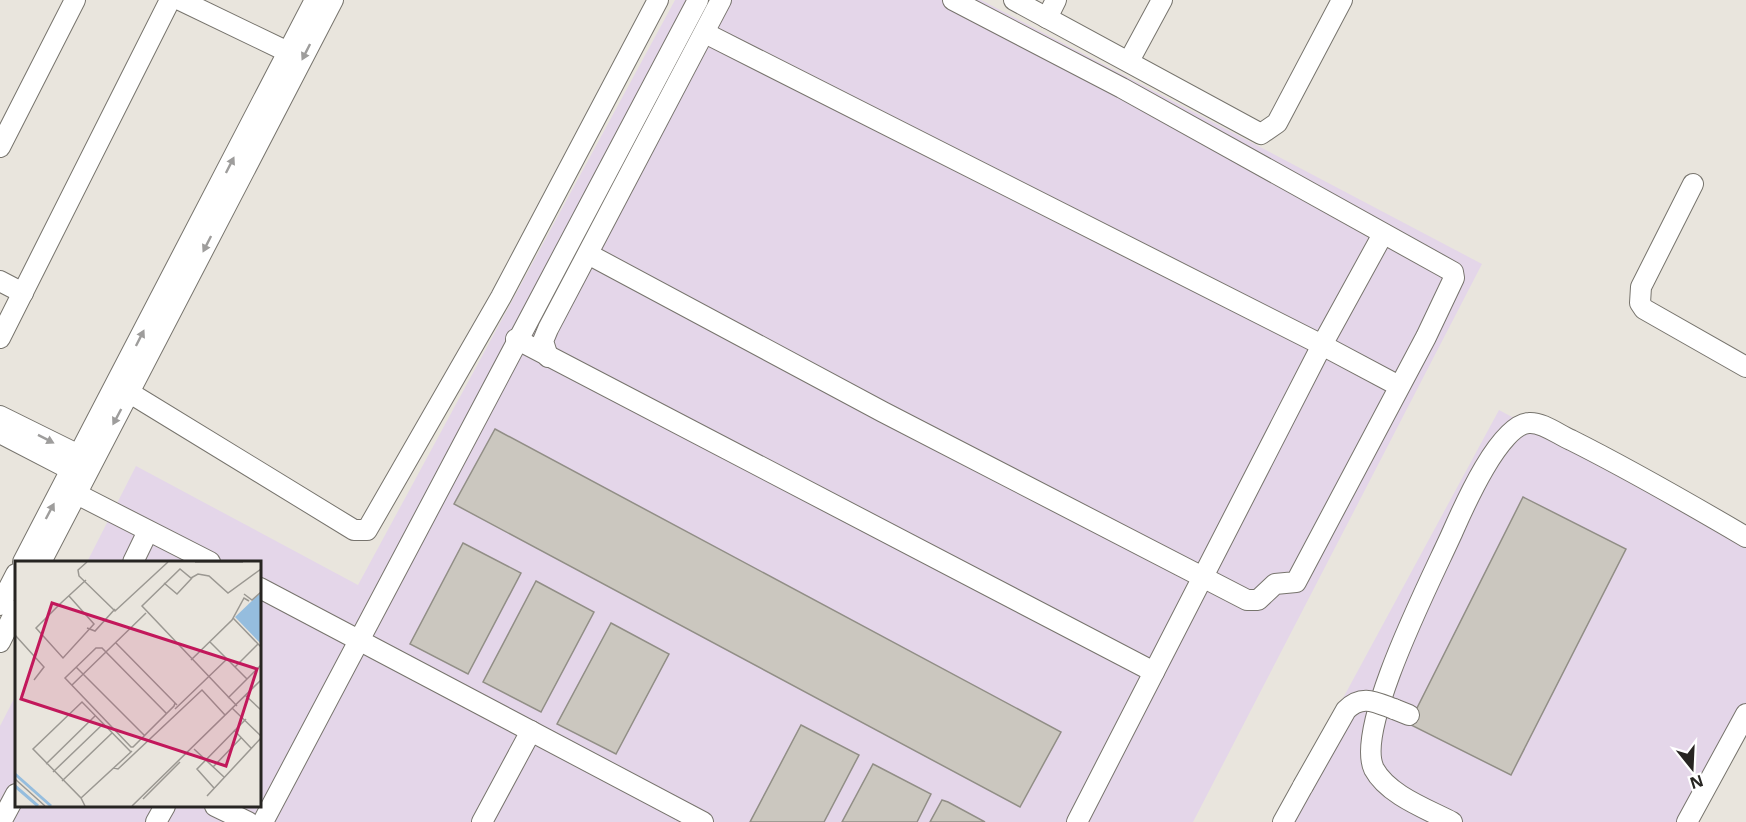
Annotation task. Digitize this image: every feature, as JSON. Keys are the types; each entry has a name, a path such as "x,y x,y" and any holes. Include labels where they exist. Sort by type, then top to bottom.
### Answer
{"street":[{"path":"0,147 75,0"},
{"path":"0,338 170,0"},
{"path":"180,0 288,52"},
{"path":"41,561 78,474 315,0"},
{"path":"24,561 130,393 333,0"},
{"path":"130,393 354,530 367,530 501,297 658,0"},
{"path":"263,822 516,339 698,0"},
{"path":"548,357 543,346 545,337 722,0"},
{"path":"588,254 883,412 1202,578 1254,601 1275,584 1296,582 1399,386 1454,275 1451,270 1122,88 953,0"},
{"path":"1014,0 1129,61 1256,134 1267,133 1277,123 1342,0"},
{"path":"1047,18 1056,0"},
{"path":"1129,61 1162,0"},
{"path":"705,33 1399,386"},
{"path":"1693,184 1641,287 1640,303 1644,309 1746,368"},
{"path":"1077,822 1322,345 1383,234"},
{"path":"0,281 22,293"},
{"path":"516,339 1154,672"},
{"path":"0,416 78,474 148,531 208,561"},
{"path":"1452,822 1395,791 1384,782 1373,766 1372,744 1385,685 1466,502 1508,434 1521,424 1540,425 1624,467 1746,537"},
{"path":"0,433 78,474"},
{"path":"133,561 148,531"},
{"path":"261,589 703,822"},
{"path":"0,642 15,612"},
{"path":"1283,822 1346,710 1352,704 1368,699 1402,712"},
{"path":"1688,822 1746,714"},
{"path":"482,822 531,730"},
{"path":"2,822 15,796"},
{"path":"156,822 164,807"},
{"path":"217,807 248,822"}],"shaded area":[{"path":"675,0 981,0 1482,264 1193,822 0,822 0,726 15,697 15,807 261,807 261,561 88,561 136,466 358,585"},
{"path":"1499,410 1746,542 1746,728 1696,822 1276,822"}],"building":[{"path":"495,429 1061,732 1020,807 454,504"},
{"path":"1523,497 1626,549 1511,775 1409,724"},
{"path":"463,543 521,573 468,674 410,644"},
{"path":"536,581 594,612 541,712 483,682"},
{"path":"611,623 669,654 616,754 557,724"},
{"path":"801,725 859,755 824,822 750,822"},
{"path":"873,764 931,794 917,822 842,822"},
{"path":"942,800 948,802 985,822 930,822"}]}
